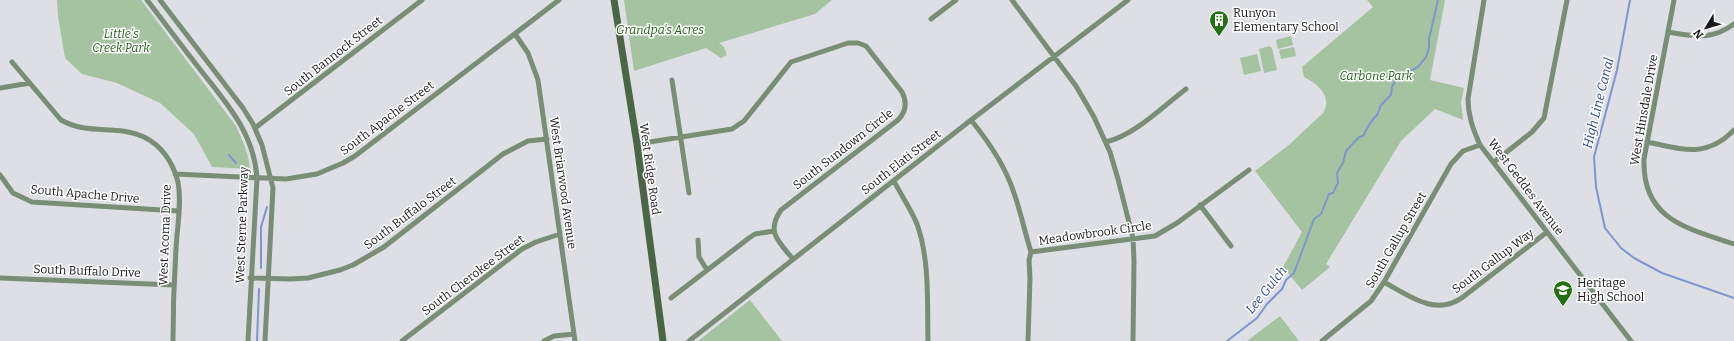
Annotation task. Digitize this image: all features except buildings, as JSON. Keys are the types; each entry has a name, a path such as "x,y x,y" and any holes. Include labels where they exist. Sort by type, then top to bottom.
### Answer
{"street":[{"name":"West Sterne Parkway","path":"147,0 242,126 252,148 257,178 250,278 248,341"},
{"name":"West Sterne Parkway","path":"160,0 243,108 255,128 262,145 273,188 265,341"},
{"name":"South Bannock Street","path":"255,128 422,0"},
{"name":"South Apache Street","path":"175,174 257,178 300,178 343,164 559,0"},
{"name":"West Ridge Road","path":"614,0 636,144 663,341"},
{"path":"931,20 956,0"},
{"path":"1012,0 1055,56 1086,102 1106,142 1118,179 1133,238 1133,341"},
{"name":"West Geddes Avenue","path":"1484,0 1468,98 1468,112 1471,124 1480,145 1631,341"},
{"path":"1494,162 1532,132 1544,118 1567,0"},
{"name":"West Hinsdale Drive","path":"1674,0 1644,159 1644,181 1655,206 1666,216 1679,225 1734,244"},
{"name":"South Elati Street","path":"689,341 1124,1"},
{"path":"1668,32 1694,36 1709,36 1724,31 1734,24"},
{"name":"West Briarwood Avenue","path":"515,34 528,53 537,76 575,341"},
{"name":"South Sundown Circle","path":"636,144 732,129 744,121 785,67 797,59 854,42 863,44 870,50 902,92 906,104 903,113 898,120 782,210 774,223 774,231"},
{"name":"West Acoma Drive","path":"12,62 55,115 72,126 122,131 149,140 161,149 168,159 175,174 179,193 174,285 173,341"},
{"path":"202,72 210,65"},
{"path":"672,80 689,193"},
{"path":"0,88 30,83"},
{"path":"1106,142 1119,138 1133,130 1186,89"},
{"path":"971,120 988,142 1008,177 1031,252 1029,260 1030,278 1028,341"},
{"path":"1647,142 1690,150 1704,150 1718,144 1734,130"},
{"name":"South Buffalo Street","path":"250,278 308,278 340,270 359,262 384,247 503,154 528,141 546,139"},
{"name":"South Gallup Street","path":"1322,341 1366,306 1384,282 1451,164 1463,151 1480,145"},
{"name":"Meadowbrook Circle","path":"1031,252 1155,236 1177,224 1200,205 1249,170"},
{"name":"South Apache Drive","path":"0,175 13,193 32,202 178,211"},
{"path":"894,181 911,212 922,242 926,268 928,341"},
{"path":"1200,205 1231,246"},
{"path":"671,298 755,234 774,231 778,240 792,259"},
{"name":"South Gallup Way","path":"1384,282 1424,303 1438,306 1451,304 1463,297 1547,232"},
{"name":"South Cherokee Street","path":"402,341 522,249 536,242 560,234"},
{"path":"698,240 699,257 707,270"},
{"name":"South Buffalo Drive","path":"0,278 174,285"},
{"path":"544,341 554,336 574,334"}],"green space":[{"name":"Little's Creek Park","path":"57,0 141,0 236,126 247,152 250,169 212,167 194,134 160,103 117,83 82,74 65,58"},
{"name":"Grandpa's Acres","path":"624,0 832,0 815,14 719,43 724,47 727,55 721,58 706,48 634,71"},
{"name":"Carbone Park","path":"1367,0 1445,0 1430,80 1464,88 1461,102 1463,120 1435,109 1401,141 1326,264 1330,267 1302,290 1283,267 1302,232 1255,171 1290,144 1323,113 1326,107 1325,96 1319,87 1304,77 1302,67 1373,7"},
{"path":"1291,36 1293,45 1278,49 1276,40"},
{"path":"1269,46 1272,48 1277,70 1264,73 1259,49"},
{"path":"1294,47 1296,56 1281,59 1279,50"},
{"path":"1257,54 1261,71 1244,75 1240,58"},
{"path":"750,300 782,341 698,341"},
{"path":"1280,316 1299,341 1247,341"}],"waterway":[{"name":"Lee Gulch","path":"1227,341 1257,318 1267,304 1282,289 1286,280 1294,273 1314,219 1321,214 1329,194 1333,193 1338,183 1337,173 1343,163 1346,151 1359,137 1363,136 1370,123 1377,115 1381,105 1391,95 1392,87 1397,77 1418,67 1426,57 1438,0"},
{"name":"High Line Canal","path":"1630,0 1617,70 1594,157 1596,187 1605,228 1621,248 1634,258 1662,273 1734,298"},
{"path":"229,155 236,163"},
{"path":"261,268 261,227 267,207"},
{"path":"257,341 259,289"}],"place":[{"name":"Runyon Elementary School","path":"1219,37"},
{"name":"Heritage High School","path":"1563,307"}]}
